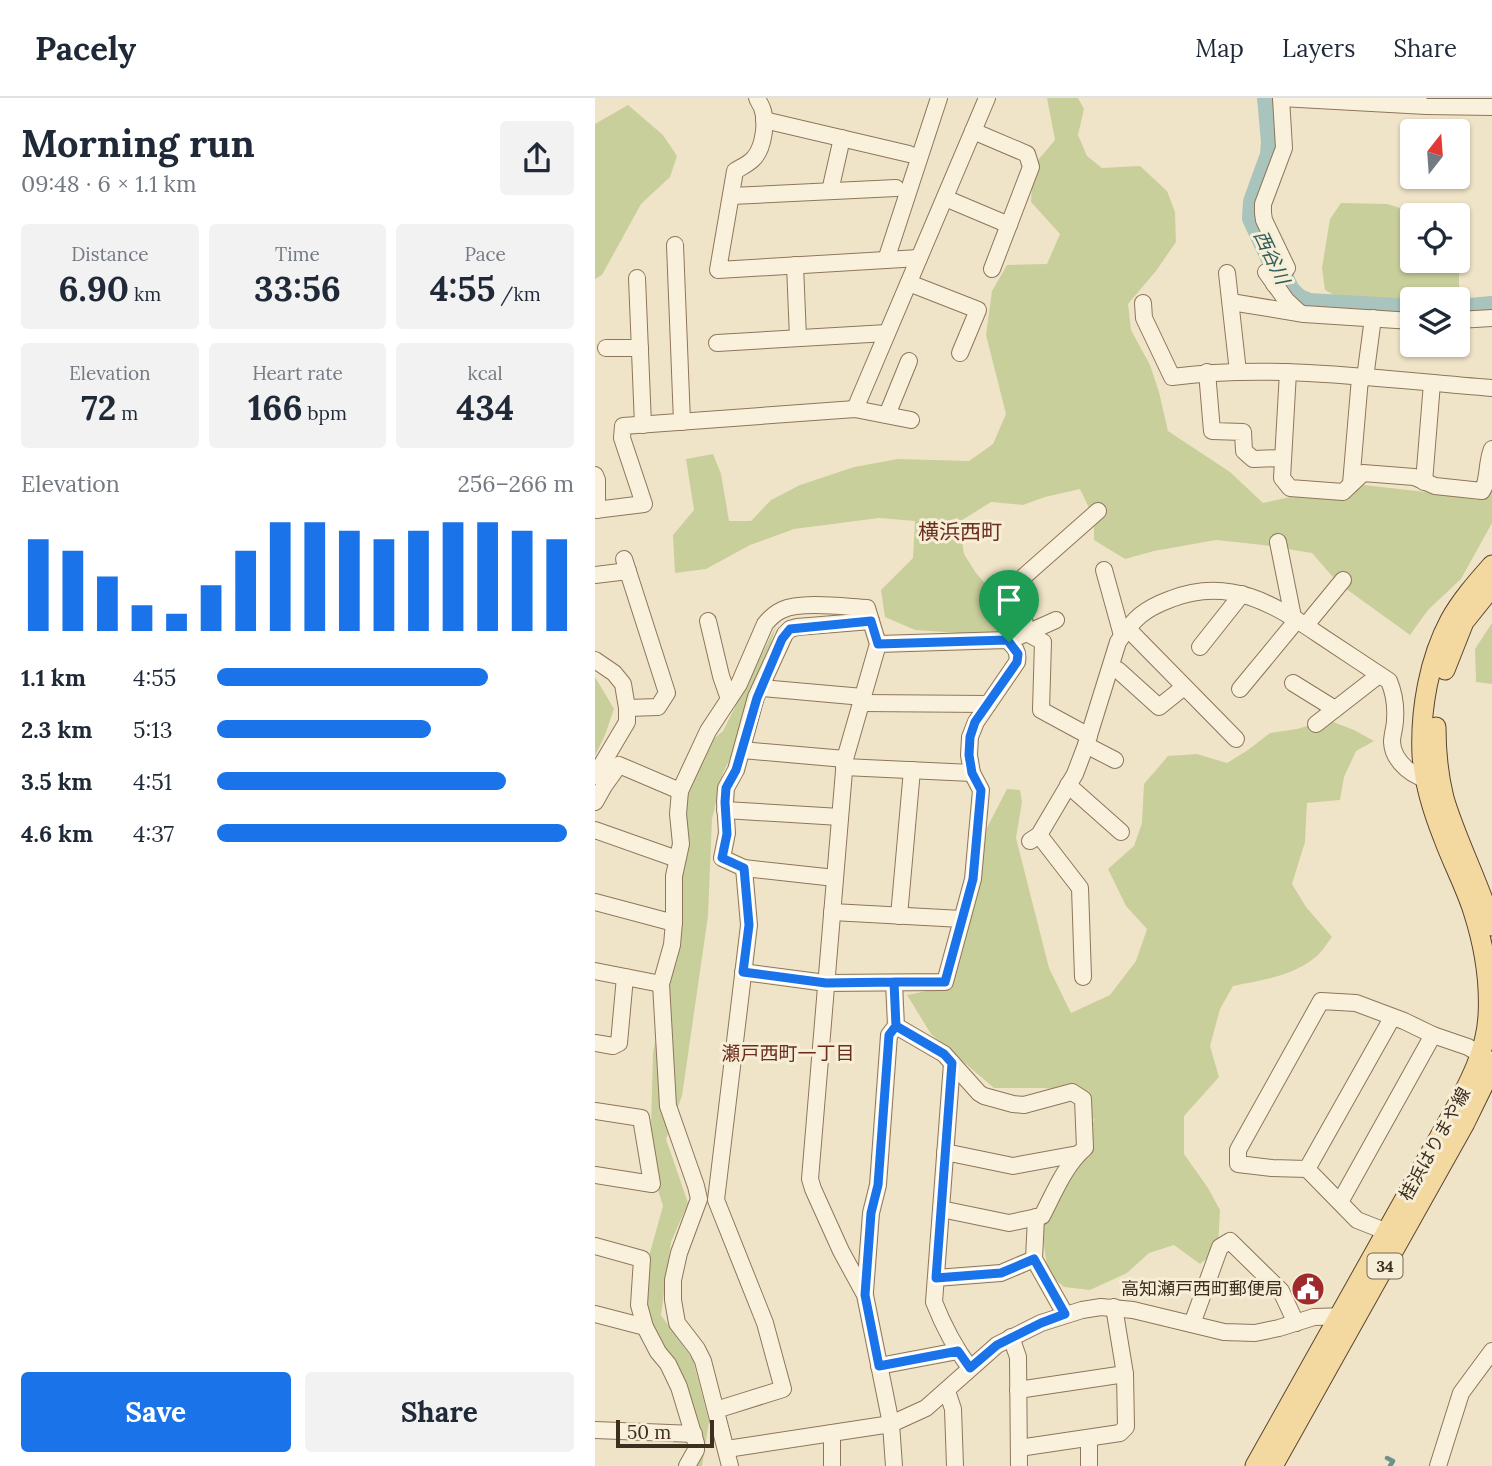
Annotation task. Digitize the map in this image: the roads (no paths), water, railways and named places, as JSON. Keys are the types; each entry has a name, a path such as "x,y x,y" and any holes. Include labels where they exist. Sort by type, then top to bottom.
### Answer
{"main road":[{"name":"桂浜はりまや線","path":"1492,565 1450,620 1435,658 1426,696 1422,755 1492,926"},
{"name":"桂浜はりまや線","path":"1273,1466 1348,1316 1393,1235 1465,1123 1486,1080 1488,1018 1484,951 1473,910 1442,835 1433,780 1439,696 1448,660 1464,622 1492,587"},
{"name":"桂浜はりまや線","path":"1255,1466 1348,1316"}],"street":[{"path":"757,98 764,120 758,152 753,160 735,171 718,270 919,258"},
{"path":"886,260 939,98"},
{"path":"855,409 987,98"},
{"path":"1300,313 1286,300 1270,278 1287,268 1263,213 1263,204 1284,148 1281,98 1492,107"},
{"path":"764,120 909,154"},
{"path":"974,131 1027,154 1031,167 992,269"},
{"path":"830,191 842,138"},
{"path":"731,196 897,188"},
{"path":"945,198 1009,225"},
{"path":"675,245 682,422"},
{"path":"795,265 798,338"},
{"path":"1227,273 1238,372"},
{"path":"637,278 643,425"},
{"path":"909,283 978,310 960,353"},
{"path":"1231,302 1300,313 1400,320"},
{"path":"1143,303 1144,318 1172,377 1207,372 1288,373 1492,388"},
{"path":"1351,484 1373,318"},
{"path":"1470,319 1492,318"},
{"path":"717,343 887,333"},
{"path":"605,348 640,348"},
{"path":"887,415 909,361"},
{"path":"1207,372 1212,431 1243,432 1244,451 1253,458 1283,458"},
{"path":"1288,373 1282,478 1290,488 1343,492 1363,473 1414,477 1434,486 1482,491 1492,449"},
{"path":"1424,482 1431,383"},
{"path":"595,475 596,510 643,504 622,438 623,426 855,409 911,420"},
{"path":"1025,632 1021,603 1012,587 1098,511"},
{"path":"1278,542 1299,621"},
{"path":"595,575 626,565 667,693 659,707 627,708"},
{"path":"1104,570 1124,632 1236,739"},
{"path":"1240,689 1299,621 1343,580"},
{"path":"1083,978 1080,888 1034,838 1075,774 1088,741 1118,642 1137,616 1155,605 1197,592 1227,591 1264,601 1299,621 1388,681 1393,691 1394,753 1408,770 1433,780"},
{"path":"1201,647 1243,594"},
{"path":"730,1466 703,1361 677,1323 673,1300 673,1280 679,1253 699,1199 668,1106 661,984 672,945 674,876 681,844 678,814 680,792 708,731 739,684 765,624 777,612 797,606 867,608 878,644 844,763 810,1179 841,1251 865,1295"},
{"path":"1009,642 1025,632 1056,620"},
{"path":"708,621 729,699"},
{"path":"835,878 744,868 722,858 727,834 726,788 736,770 761,688 782,639 790,629 871,621"},
{"path":"1025,632 1043,642 1041,710 1115,760"},
{"path":"743,972 826,983 945,982 973,879 981,790 972,773 970,737 975,722 1017,662 1018,654 1007,640 878,644"},
{"path":"595,660 620,679 625,689 627,708 627,722 595,776"},
{"path":"1118,670 1159,707 1184,687"},
{"path":"1316,723 1379,675"},
{"path":"1293,683 1335,709"},
{"path":"761,688 862,700 988,704"},
{"path":"742,750 912,770 972,773"},
{"path":"595,802 619,765 680,792"},
{"path":"899,916 912,770"},
{"path":"1068,785 1121,832"},
{"path":"725,810 840,817"},
{"path":"595,830 677,859"},
{"path":"716,1410 783,1390 765,1323 716,1200 749,925 744,868"},
{"path":"595,902 674,923"},
{"path":"832,912 962,919"},
{"path":"595,971 661,984"},
{"path":"595,1043 613,1046 619,1042 625,976"},
{"path":"894,982 896,1026 889,1035 878,1185 871,1213 865,1295 891,1424 894,1466"},
{"path":"1393,1235 1357,1220 1307,1169 1238,1164 1238,1150 1321,1001 1356,1003 1468,1047 1488,1059"},
{"path":"1307,1169 1392,1018"},
{"path":"896,1026 944,1054 979,1093 1024,1105 1072,1092 1083,1099 1085,1148 1070,1165 1042,1216 1009,1223 941,1209"},
{"path":"1340,1202 1433,1035"},
{"path":"952,1063 934,1302 940,1318 970,1368"},
{"path":"595,1111 641,1118 652,1184 595,1175"},
{"path":"945,1152 1013,1166 1078,1154"},
{"path":"699,1199 716,1200"},
{"path":"1036,1217 1034,1259 1065,1314"},
{"path":"1192,1324 1220,1247 1230,1241 1281,1291 1296,1323"},
{"path":"595,1246 642,1259 639,1305 645,1327 679,1387 696,1443 696,1450 687,1466"},
{"path":"936,1278 1001,1273 1034,1259"},
{"path":"727,1449 891,1424 926,1408 997,1345 1065,1314 1114,1307 1224,1332 1255,1333 1314,1317 1348,1316"},
{"path":"1019,1448 1120,1433 1126,1427 1125,1374 1114,1307"},
{"path":"595,1314 645,1327"},
{"path":"1011,1337 1018,1357 1019,1466"},
{"path":"879,1366 958,1351"},
{"path":"1438,1466 1461,1393 1492,1351"},
{"path":"1018,1390 1125,1374"},
{"path":"947,1391 953,1409 955,1466"},
{"path":"595,1430 694,1434"},
{"path":"832,1433 832,1466"},
{"path":"1089,1438 1089,1466"}],"waterway":[{"name":"西谷川","path":"1269,98 1272,155 1255,202 1254,218 1288,291 1297,300 1309,305 1400,310"},
{"name":"西谷川","path":"1470,310 1492,308"},
{"path":"1387,1458 1393,1461 1390,1466"}],"place":[{"name":"高知瀬戸西町郵便局","path":"1308,1289"}],"district":[{"name":"横浜西町","path":"960,532"},
{"name":"瀬戸西町一丁目","path":"788,1053"}]}
